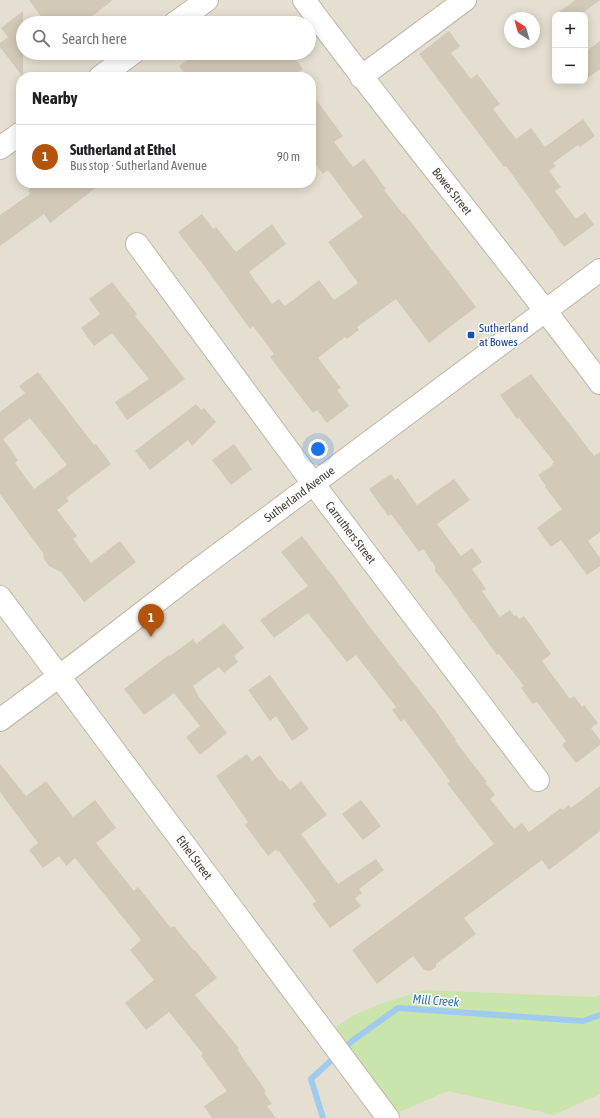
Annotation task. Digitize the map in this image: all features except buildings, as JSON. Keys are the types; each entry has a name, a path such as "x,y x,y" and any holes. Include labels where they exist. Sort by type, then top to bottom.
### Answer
{"street":[{"path":"185,16 207,0"},
{"name":"Bowes Street","path":"304,0 316,16"},
{"path":"361,77 465,0"},
{"name":"Bowes Street","path":"316,16 361,77 546,310 600,383"},
{"path":"107,72 123,60"},
{"path":"0,148 16,137"},
{"name":"Carruthers Street","path":"137,244 314,484 538,780"},
{"name":"Sutherland Avenue","path":"0,720 199,569 600,270"},
{"name":"Ethel Street","path":"0,597 58,677 388,1118"}],"shaded area":[{"path":"0,0 600,0 600,1118 0,1118"}],"green space":[{"path":"424,990 595,997 600,995 600,1094 554,1115 448,1091 395,1114 330,1031 354,1015 380,1004"}],"waterway":[{"name":"Mill Creek","path":"343,1050 352,1041 398,1008 583,1021 600,1015"},
{"name":"Mill Creek","path":"323,1118 311,1079 336,1056"}],"place":[{"name":"Sutherland at Bowes","path":"471,335"},
{"name":"Sutherland at Ethel","path":"151,637"}]}
